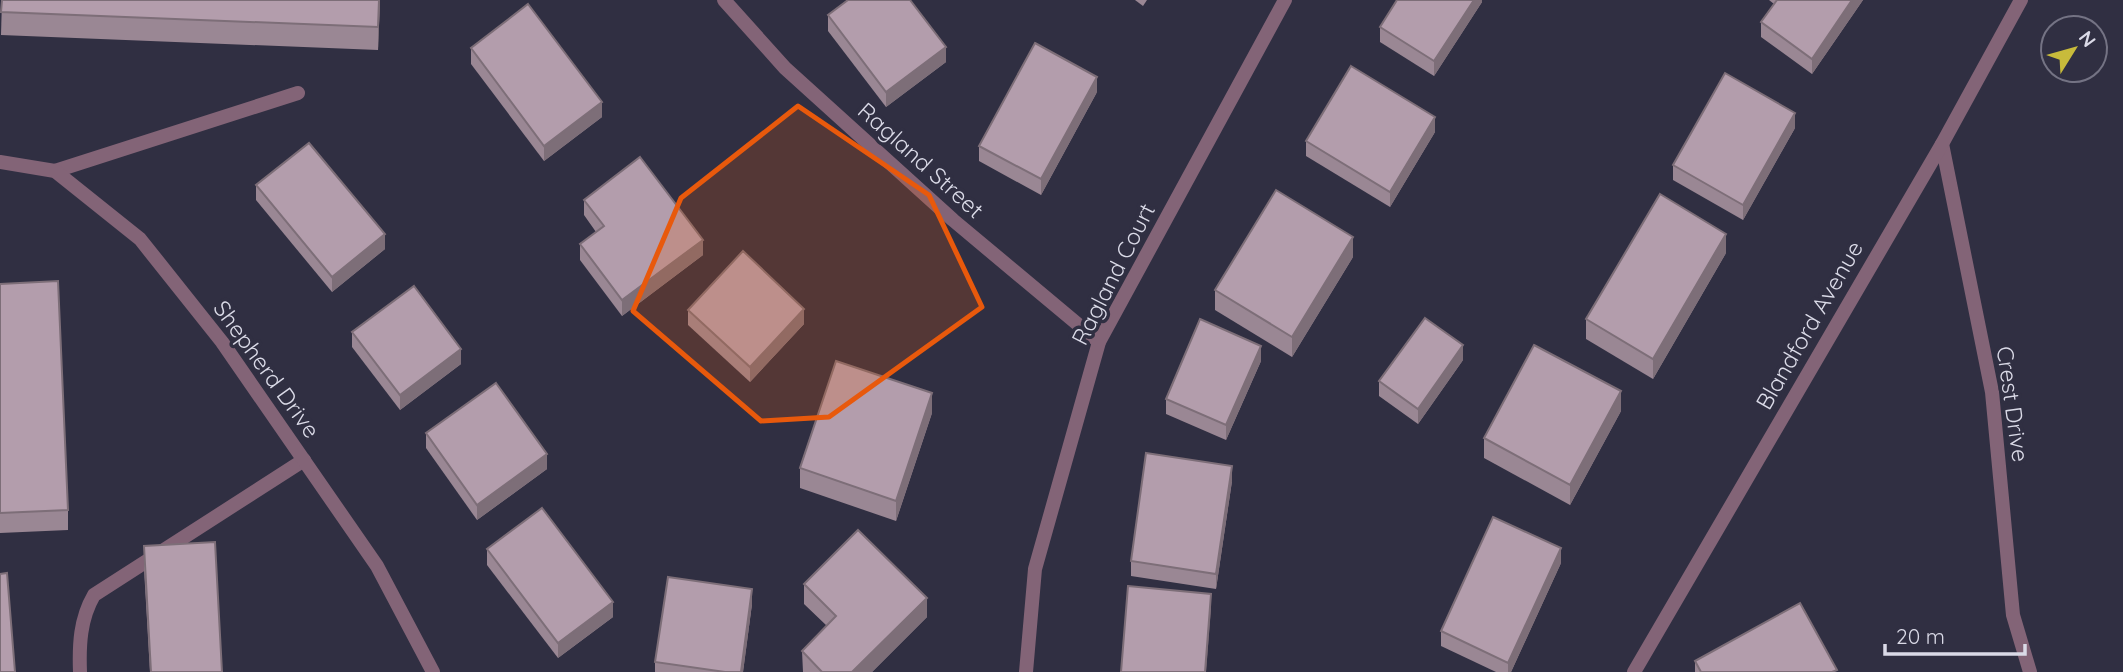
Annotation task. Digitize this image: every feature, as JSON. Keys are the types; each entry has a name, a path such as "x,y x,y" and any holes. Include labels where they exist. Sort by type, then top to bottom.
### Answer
{"street":[{"name":"Ragland Street","path":"724,0 785,68 953,220 1099,342"},
{"name":"Ragland Court","path":"1026,672 1035,569 1099,342 1285,0"},
{"name":"Blandford Avenue","path":"1634,672 1942,144 2021,0"},
{"path":"55,171 298,93"},
{"name":"Crest Drive","path":"1942,144 1992,392 2013,615 2030,672"},
{"name":"Shepherd Drive","path":"0,162 55,171 140,239 222,342 377,566 433,672"},
{"path":"80,672 79,651 85,610 94,596 304,460"}],"highlighted area":[{"path":"798,106 929,195 982,307 829,417 761,421 633,311 681,198"}],"building":[{"path":"2,0 379,0 378,27 1,12"},
{"path":"848,0 910,0 946,47 886,92 828,15"},
{"path":"1397,0 1474,0 1434,61 1380,27"},
{"path":"1777,0 1852,0 1812,59 1761,22"},
{"path":"528,4 602,102 544,146 471,48"},
{"path":"1035,43 1097,77 1041,179 979,146"},
{"path":"1351,66 1435,117 1390,192 1306,141"},
{"path":"1725,73 1795,113 1743,205 1673,165"},
{"path":"309,143 385,234 332,277 256,185"},
{"path":"640,157 703,240 622,300 580,244 604,226 584,200"},
{"path":"1276,190 1353,237 1292,337 1215,290"},
{"path":"1660,194 1726,234 1653,359 1586,319"},
{"path":"743,251 804,309 750,367 688,310"},
{"path":"58,281 68,510 0,513 0,284"},
{"path":"414,286 461,349 400,395 352,332"},
{"path":"1425,318 1463,345 1418,409 1379,381"},
{"path":"1200,319 1261,346 1226,425 1166,399"},
{"path":"1534,345 1621,391 1570,485 1484,438"},
{"path":"836,361 932,393 896,501 800,468"},
{"path":"496,383 547,454 477,505 426,433"},
{"path":"1146,453 1232,466 1216,574 1131,561"},
{"path":"542,508 613,602 558,643 487,549"},
{"path":"1493,517 1561,548 1508,663 1441,631"},
{"path":"858,530 927,598 852,672 822,672 802,651 836,616 804,584"},
{"path":"215,542 222,672 151,672 144,546"},
{"path":"7,573 15,672 0,672 0,574"},
{"path":"668,577 752,589 741,672 655,662"},
{"path":"1128,586 1211,594 1205,672 1121,672"},
{"path":"1800,603 1837,670 1701,672 1695,661"}]}
